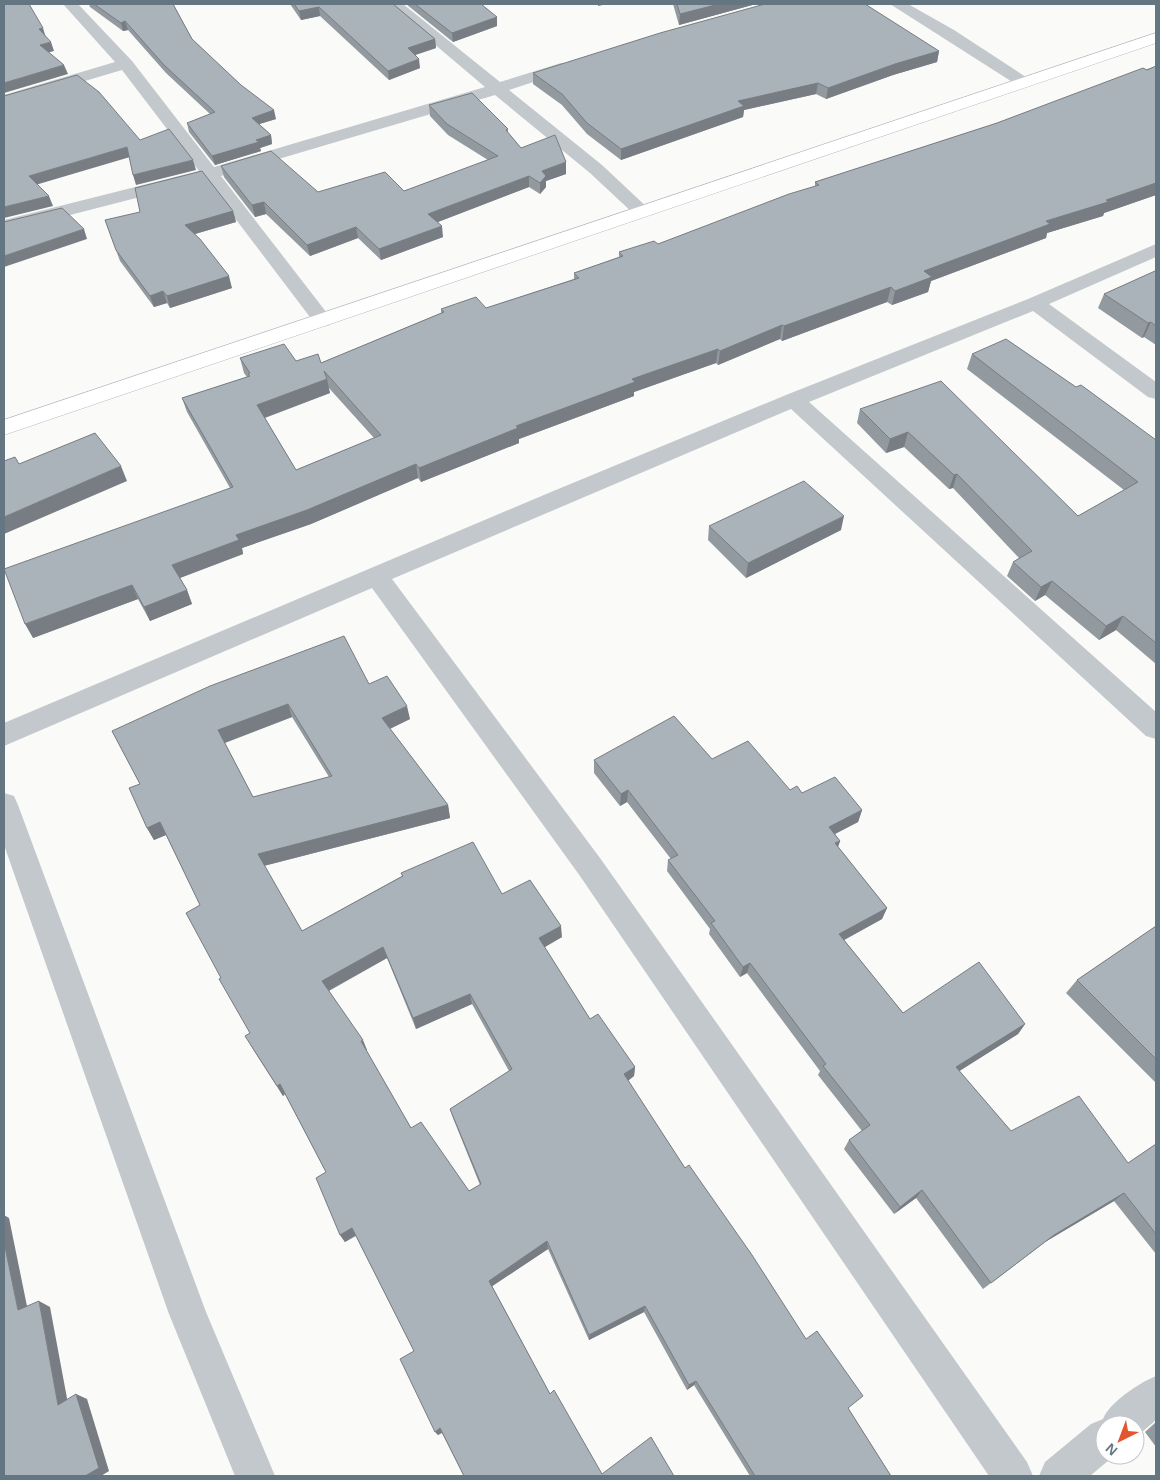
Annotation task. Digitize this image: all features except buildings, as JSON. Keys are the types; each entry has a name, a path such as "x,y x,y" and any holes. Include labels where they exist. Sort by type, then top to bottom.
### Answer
{"street":[{"path":"70,4 126,64 323,321"},
{"path":"394,4 499,88 596,169 642,211"},
{"path":"898,4 948,33 1023,82"},
{"path":"4,428 1156,38"},
{"path":"4,226 211,173 499,88 583,61"},
{"path":"4,100 126,64"},
{"path":"4,735 794,400 1035,303 1156,250"},
{"path":"1035,303 1156,392"},
{"path":"794,400 1156,728"},
{"path":"376,576 590,867 1013,1476"},
{"path":"4,805 188,1314 255,1476"},
{"path":"1132,1415 1156,1395"},
{"path":"1059,1476 1095,1446"}]}
